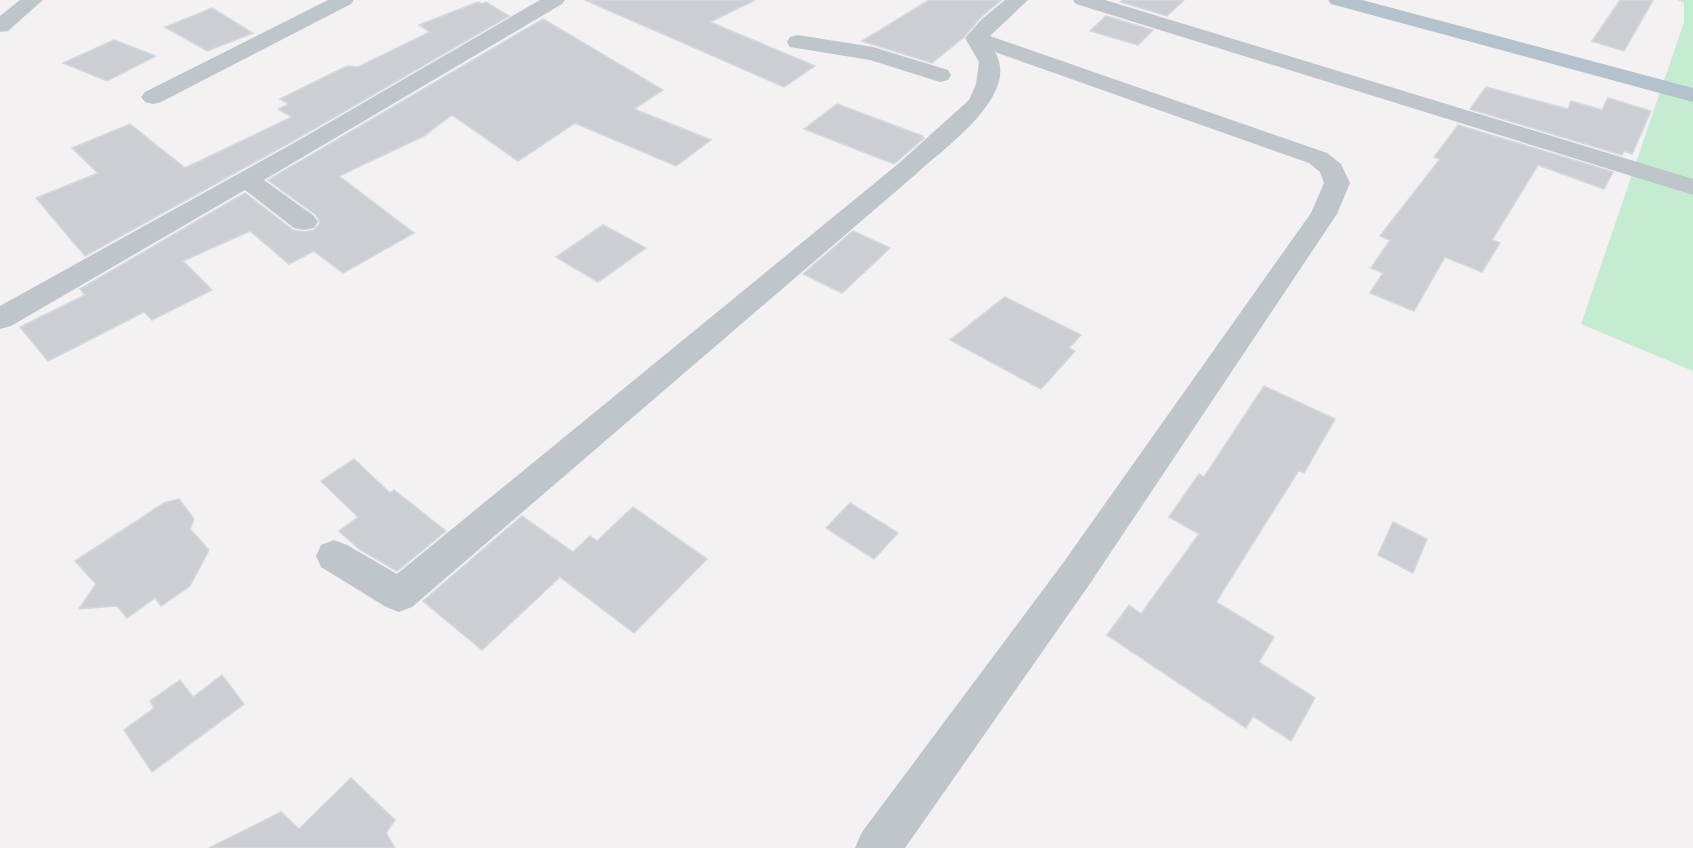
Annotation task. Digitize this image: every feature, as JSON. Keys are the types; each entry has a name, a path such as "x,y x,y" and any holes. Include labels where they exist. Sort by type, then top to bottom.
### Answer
{"main road":[{"path":"1338,0 1693,95"}],"street":[{"path":"0,7 13,0"},
{"path":"0,26 33,0"},
{"path":"153,97 344,0"},
{"path":"0,319 555,0"},
{"path":"923,94 977,40 989,23 1018,0"},
{"path":"1083,0 1693,187"},
{"path":"334,556 399,595 907,169 979,103 987,84 990,62 977,40"},
{"path":"878,848 1076,574 1324,214 1337,183 1332,169 1318,158 977,40"},
{"path":"798,42 873,54 940,75"},
{"path":"246,179 304,222"}],"green space":[{"path":"1677,0 1693,0 1693,371 1581,324 1684,22 1684,3"}],"building":[{"path":"585,0 755,0 710,22 815,66 784,87"},
{"path":"929,0 1001,0 981,17 963,38 932,63 862,41"},
{"path":"1123,0 1184,0 1167,16 1121,2"},
{"path":"1620,0 1653,0 1624,51 1592,41"},
{"path":"478,2 482,4 486,2 509,16 300,137 85,256 36,198 98,173 72,148 130,124 185,168 292,117 278,109 289,104 280,99 347,66 358,67 430,32 419,25"},
{"path":"212,8 253,33 207,51 165,27"},
{"path":"1106,16 1153,30 1138,45 1090,31"},
{"path":"543,19 663,90 634,109 711,140 676,166 575,123 518,161 452,115 424,136 339,176 414,233 343,273 314,251 289,264 250,231 183,261 212,290 152,320 144,312 48,361 20,327 85,295 80,289 245,193 293,230 304,232 314,230 320,223 316,215 268,180"},
{"path":"114,40 156,56 107,81 63,63"},
{"path":"1486,87 1568,109 1571,101 1602,110 1608,98 1651,111 1632,154 1624,151 1622,155 1470,109"},
{"path":"837,104 924,138 894,164 804,129"},
{"path":"1458,125 1613,172 1604,189 1538,165 1492,240 1500,243 1482,272 1445,257 1414,311 1370,293 1383,273 1371,268 1390,240 1380,236 1440,159 1434,157"},
{"path":"603,225 646,248 598,282 556,257"},
{"path":"853,231 890,248 842,293 803,274"},
{"path":"1005,297 1081,335 1069,348 1075,351 1041,389 950,340"},
{"path":"1264,386 1335,419 1304,473 1299,470 1216,602 1274,637 1259,662 1315,698 1291,741 1253,716 1246,728 1107,635 1129,605 1141,614 1199,534 1169,517 1199,474 1204,477"},
{"path":"354,459 390,493 394,490 446,531 397,571 359,549 339,531 358,517 321,481"},
{"path":"179,499 194,519 190,529 209,550 190,586 161,606 155,598 127,618 117,606 79,609 96,584 75,561 164,503"},
{"path":"850,503 898,533 874,559 826,528"},
{"path":"633,507 707,559 634,633 560,577 482,650 423,601 522,516 573,552 590,536 597,541"},
{"path":"1393,522 1427,539 1413,573 1378,555"},
{"path":"222,675 244,704 152,772 124,730 154,708 150,701 180,680 193,697"},
{"path":"351,778 395,820 386,833 395,848 209,848 281,812 299,829"}]}
